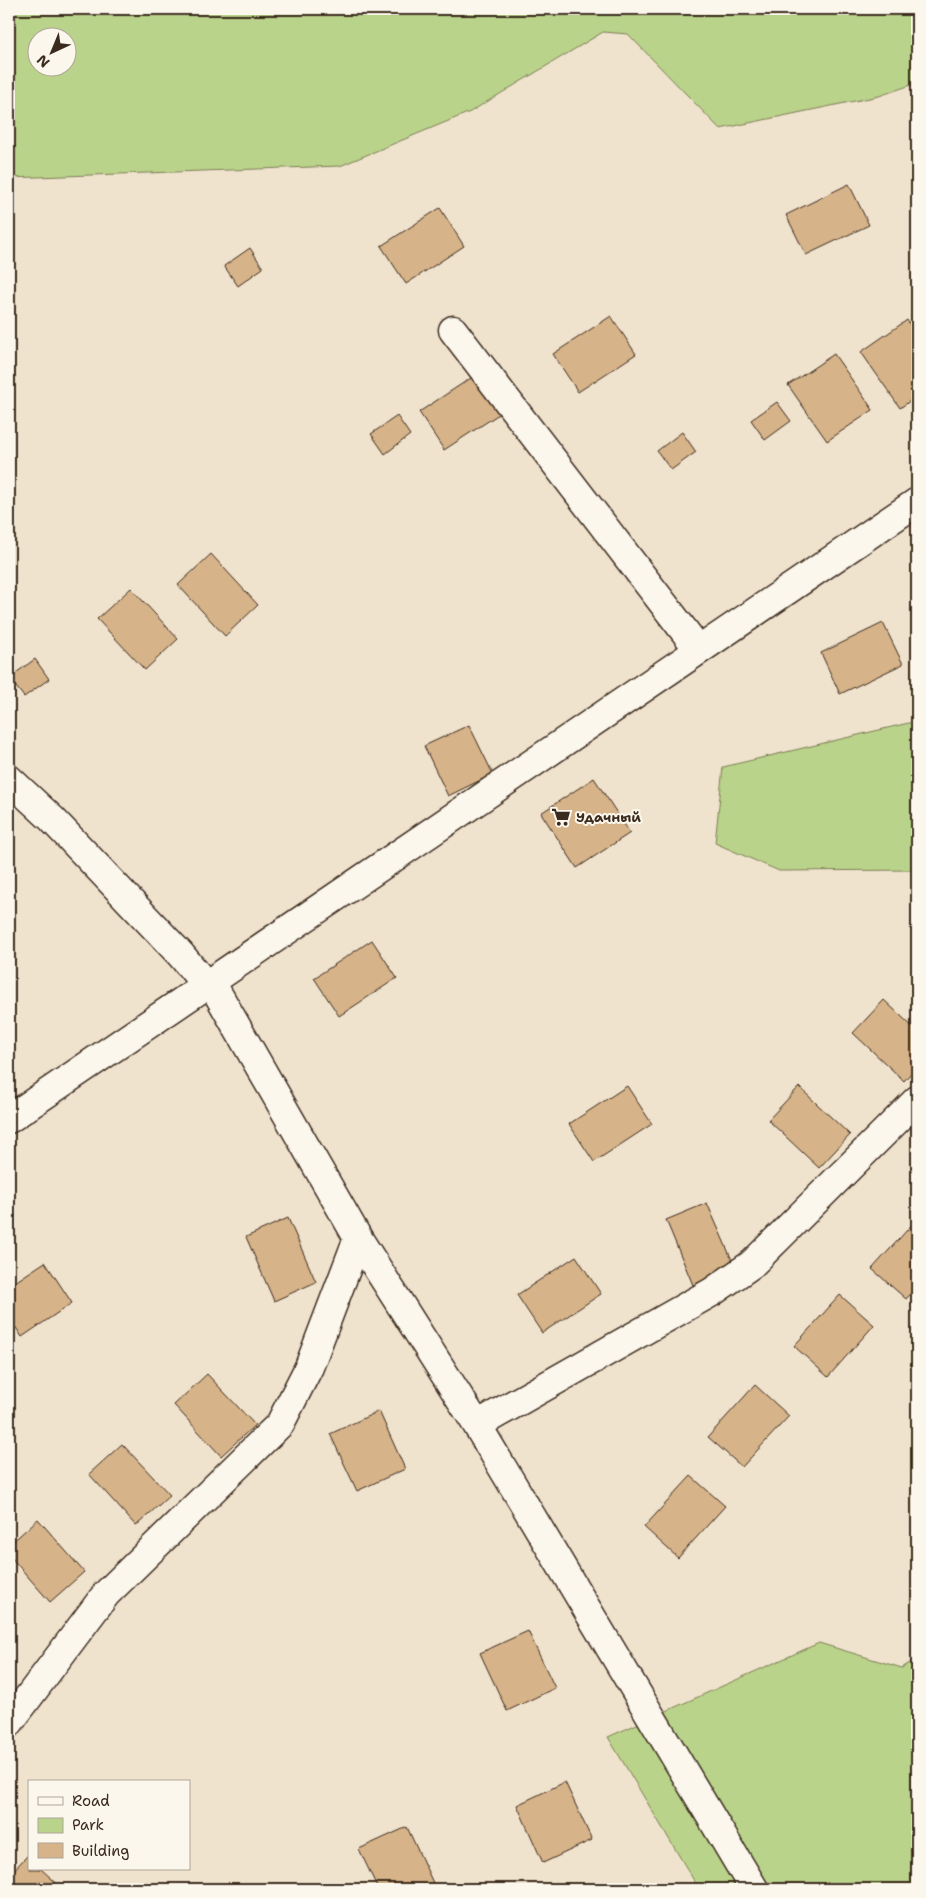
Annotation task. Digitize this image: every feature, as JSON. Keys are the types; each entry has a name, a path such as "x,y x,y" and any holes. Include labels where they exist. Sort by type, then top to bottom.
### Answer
{"street":[{"path":"453,330 699,650"},
{"path":"9,1119 917,502"},
{"path":"9,779 59,826 208,984 358,1238 477,1425 754,1889"},
{"path":"477,1425 712,1292 752,1264 917,1100"},
{"path":"9,1723 106,1594 280,1424 309,1367 358,1238"}],"green space":[{"path":"9,9 917,9 917,83 879,96 720,129 628,34 603,32 470,112 340,166 9,178"},
{"path":"917,721 917,870 779,871 715,843 723,767"},
{"path":"819,1643 902,1668 917,1658 917,1889 699,1889 608,1737"}],"building":[{"path":"849,184 869,225 806,255 786,215"},
{"path":"440,208 464,246 406,284 381,246"},
{"path":"250,248 263,268 238,286 224,266"},
{"path":"611,316 636,354 578,392 553,354"},
{"path":"907,320 917,335 917,396 900,408 861,352"},
{"path":"834,354 873,410 827,441 788,385"},
{"path":"477,374 502,412 444,450 419,412"},
{"path":"777,402 791,421 765,440 751,420"},
{"path":"397,416 410,435 385,454 371,434"},
{"path":"682,432 696,452 671,470 657,451"},
{"path":"211,554 258,605 225,636 178,585"},
{"path":"131,588 178,639 145,670 97,619"},
{"path":"883,623 903,664 840,694 821,653"},
{"path":"35,659 49,679 24,697 9,678"},
{"path":"469,725 493,774 448,796 424,746"},
{"path":"594,778 630,833 577,868 541,813"},
{"path":"372,940 397,978 339,1016 314,978"},
{"path":"884,1000 917,1031 917,1066 904,1081 853,1033"},
{"path":"627,1086 652,1124 594,1162 569,1124"},
{"path":"799,1087 850,1135 819,1168 768,1120"},
{"path":"707,1203 735,1267 693,1285 666,1220"},
{"path":"288,1218 316,1282 274,1301 246,1237"},
{"path":"917,1219 917,1287 906,1299 872,1269"},
{"path":"576,1256 601,1294 542,1333 517,1295"},
{"path":"45,1262 72,1303 22,1337 9,1317 9,1286"},
{"path":"840,1295 874,1325 828,1377 794,1346"},
{"path":"207,1374 255,1425 221,1456 174,1405"},
{"path":"755,1385 789,1416 742,1467 708,1437"},
{"path":"379,1411 405,1469 357,1491 330,1434"},
{"path":"122,1444 170,1495 136,1526 89,1474"},
{"path":"691,1476 725,1506 678,1558 644,1527"},
{"path":"38,1519 84,1572 50,1602 9,1555 9,1545"},
{"path":"528,1631 555,1688 507,1711 480,1653"},
{"path":"565,1782 592,1840 543,1863 517,1805"},
{"path":"407,1827 434,1885 424,1889 378,1889 359,1849"},
{"path":"27,1856 28,1870 42,1870 63,1889 9,1889 9,1875"}],"place":[{"name":"Удачный","path":"561,817"}]}
